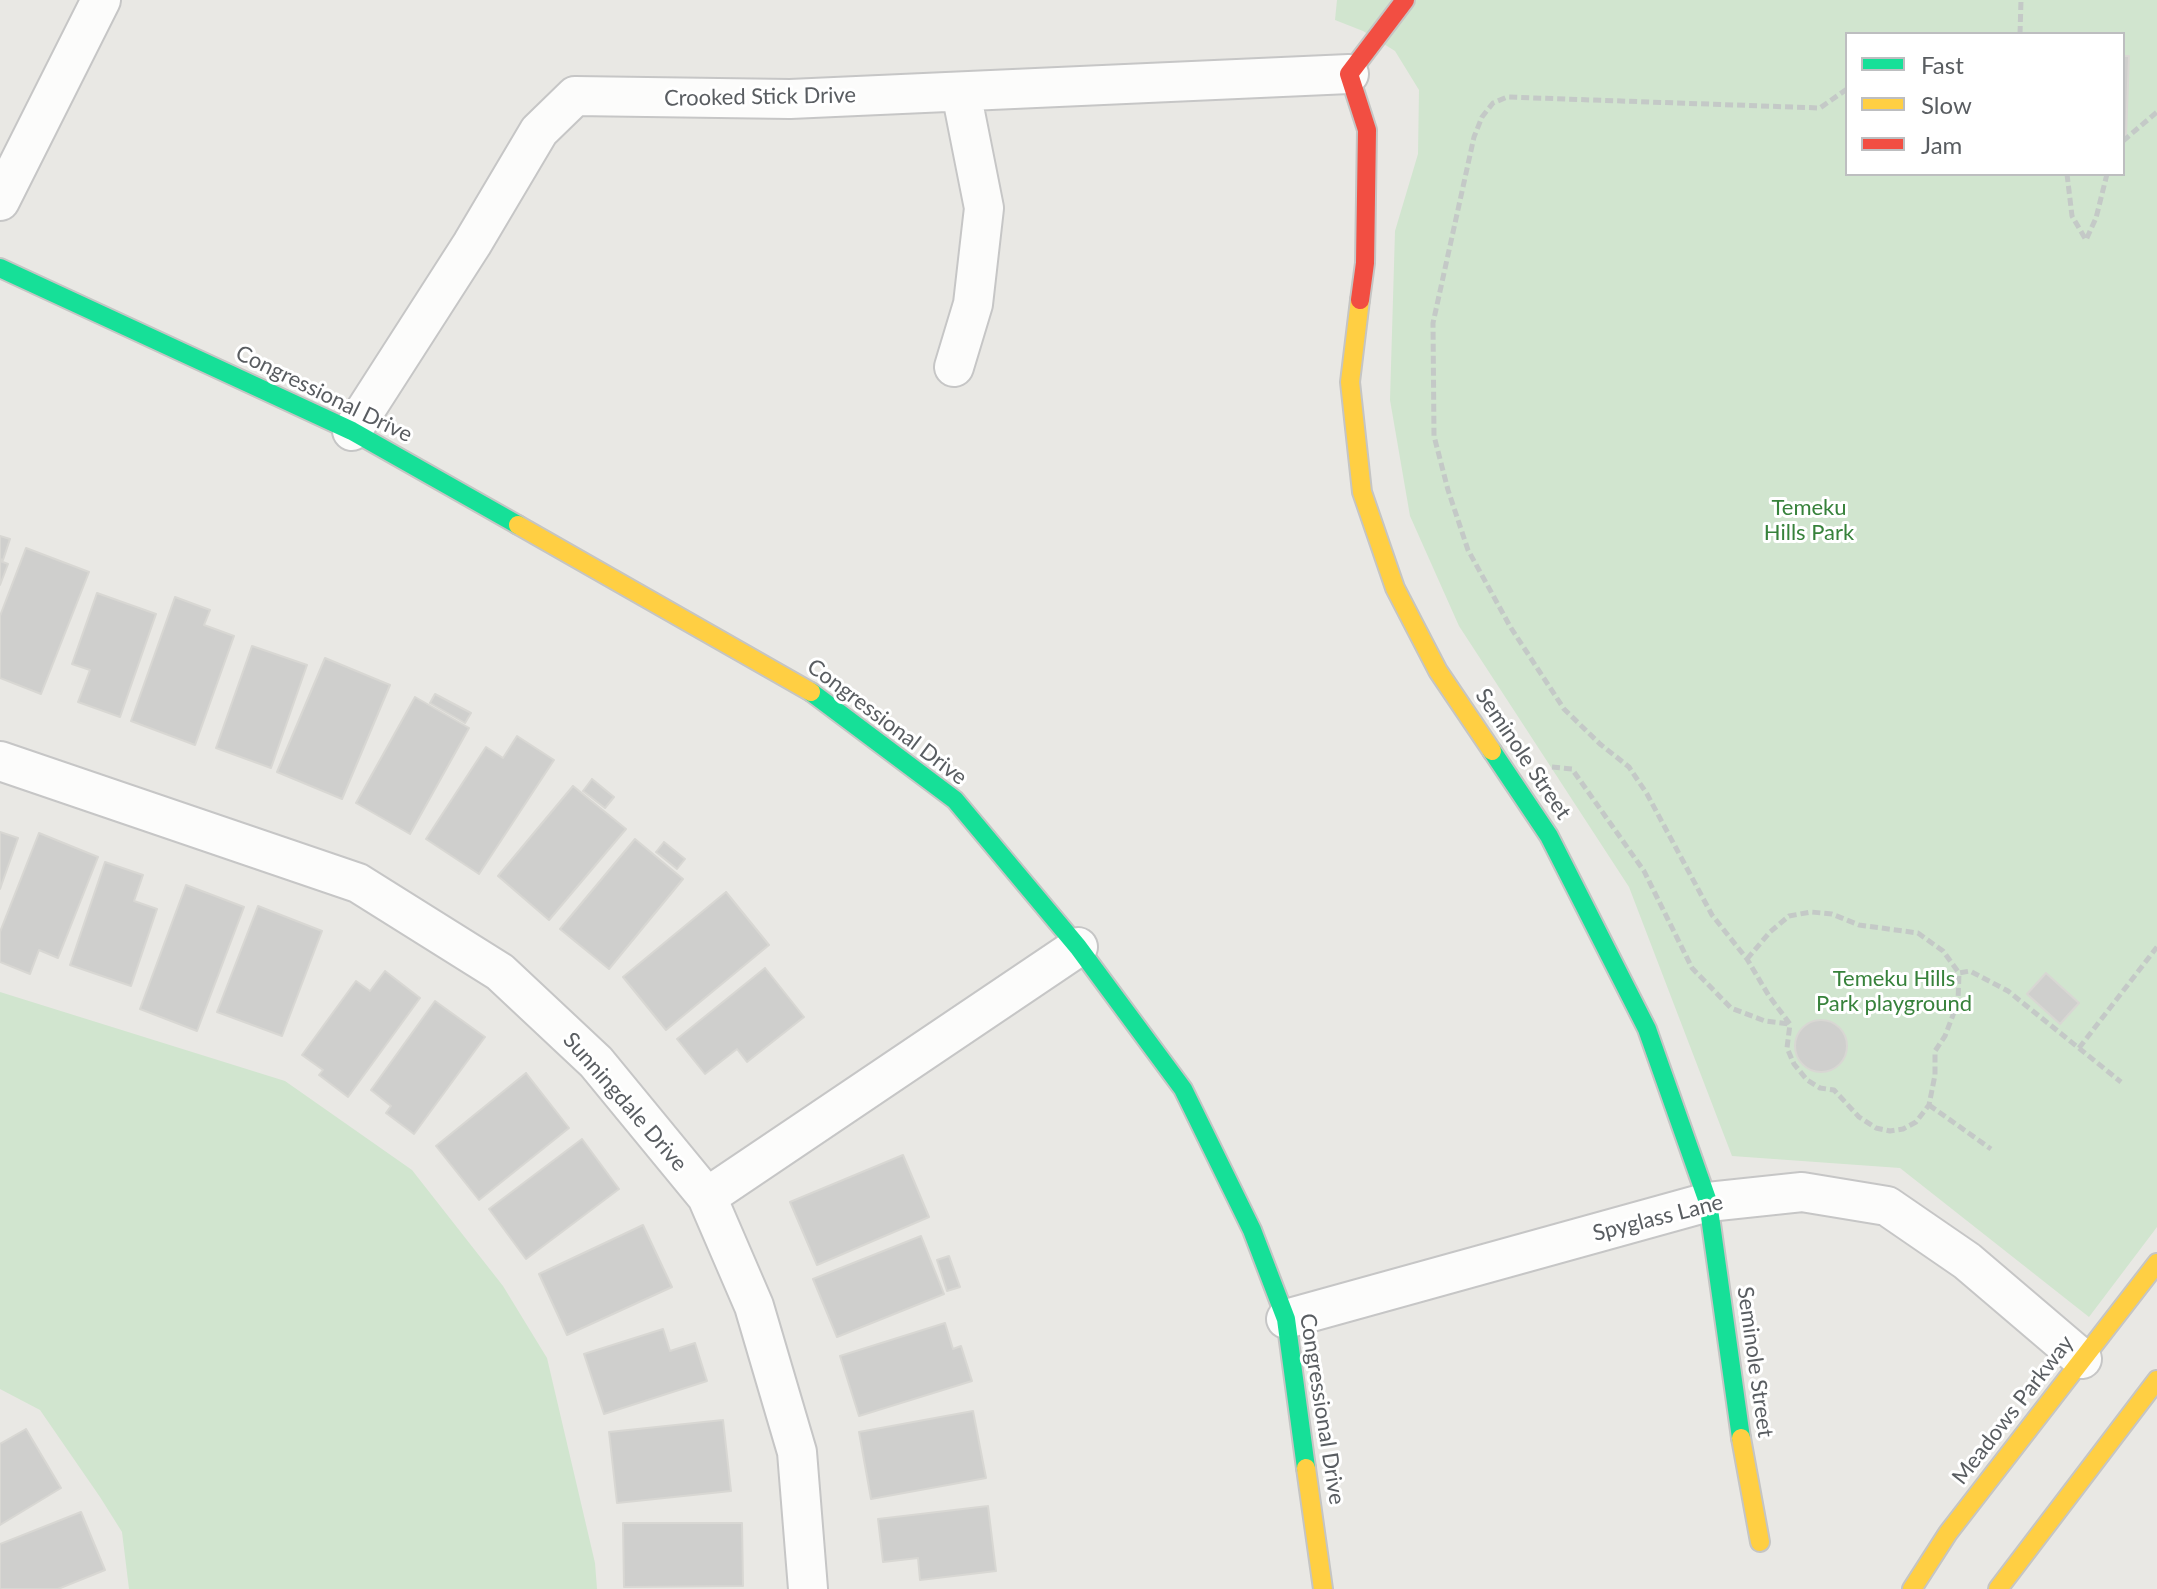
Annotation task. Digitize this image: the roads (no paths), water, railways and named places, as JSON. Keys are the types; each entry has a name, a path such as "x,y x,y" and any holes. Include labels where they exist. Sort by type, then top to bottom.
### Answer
{"street":[{"path":"0,201 101,0"},
{"path":"1349,74 1405,0"},
{"name":"Crooked Stick Drive","path":"352,431 472,244 539,131 575,96 790,99 1349,74"},
{"name":"Seminole Street","path":"1349,74 1367,130 1365,263 1350,382 1362,492 1395,588 1438,671 1549,836 1647,1029 1708,1202 1737,1416 1760,1542"},
{"path":"954,367 973,304 984,208 961,92"},
{"name":"Congressional Drive","path":"0,268 352,431 802,686 955,800 1078,947 1183,1089 1252,1230 1286,1319 1323,1589"},
{"name":"Sunningdale Drive","path":"0,761 344,878 371,891 500,972 596,1062 707,1197 754,1306 797,1452 808,1589"},
{"path":"707,1197 1078,947"},
{"name":"Spyglass Lane","path":"1286,1319 1708,1202 1802,1192 1887,1206 1967,1261 2082,1359"},
{"name":"Meadows Parkway","path":"1912,1589 1948,1533 2157,1263"},
{"path":"1998,1589 2157,1380"}],"park label":[{"name":"Temeku Hills Park","path":"1809,520"},
{"name":"Temeku Hills Park playground","path":"1894,992"}]}
